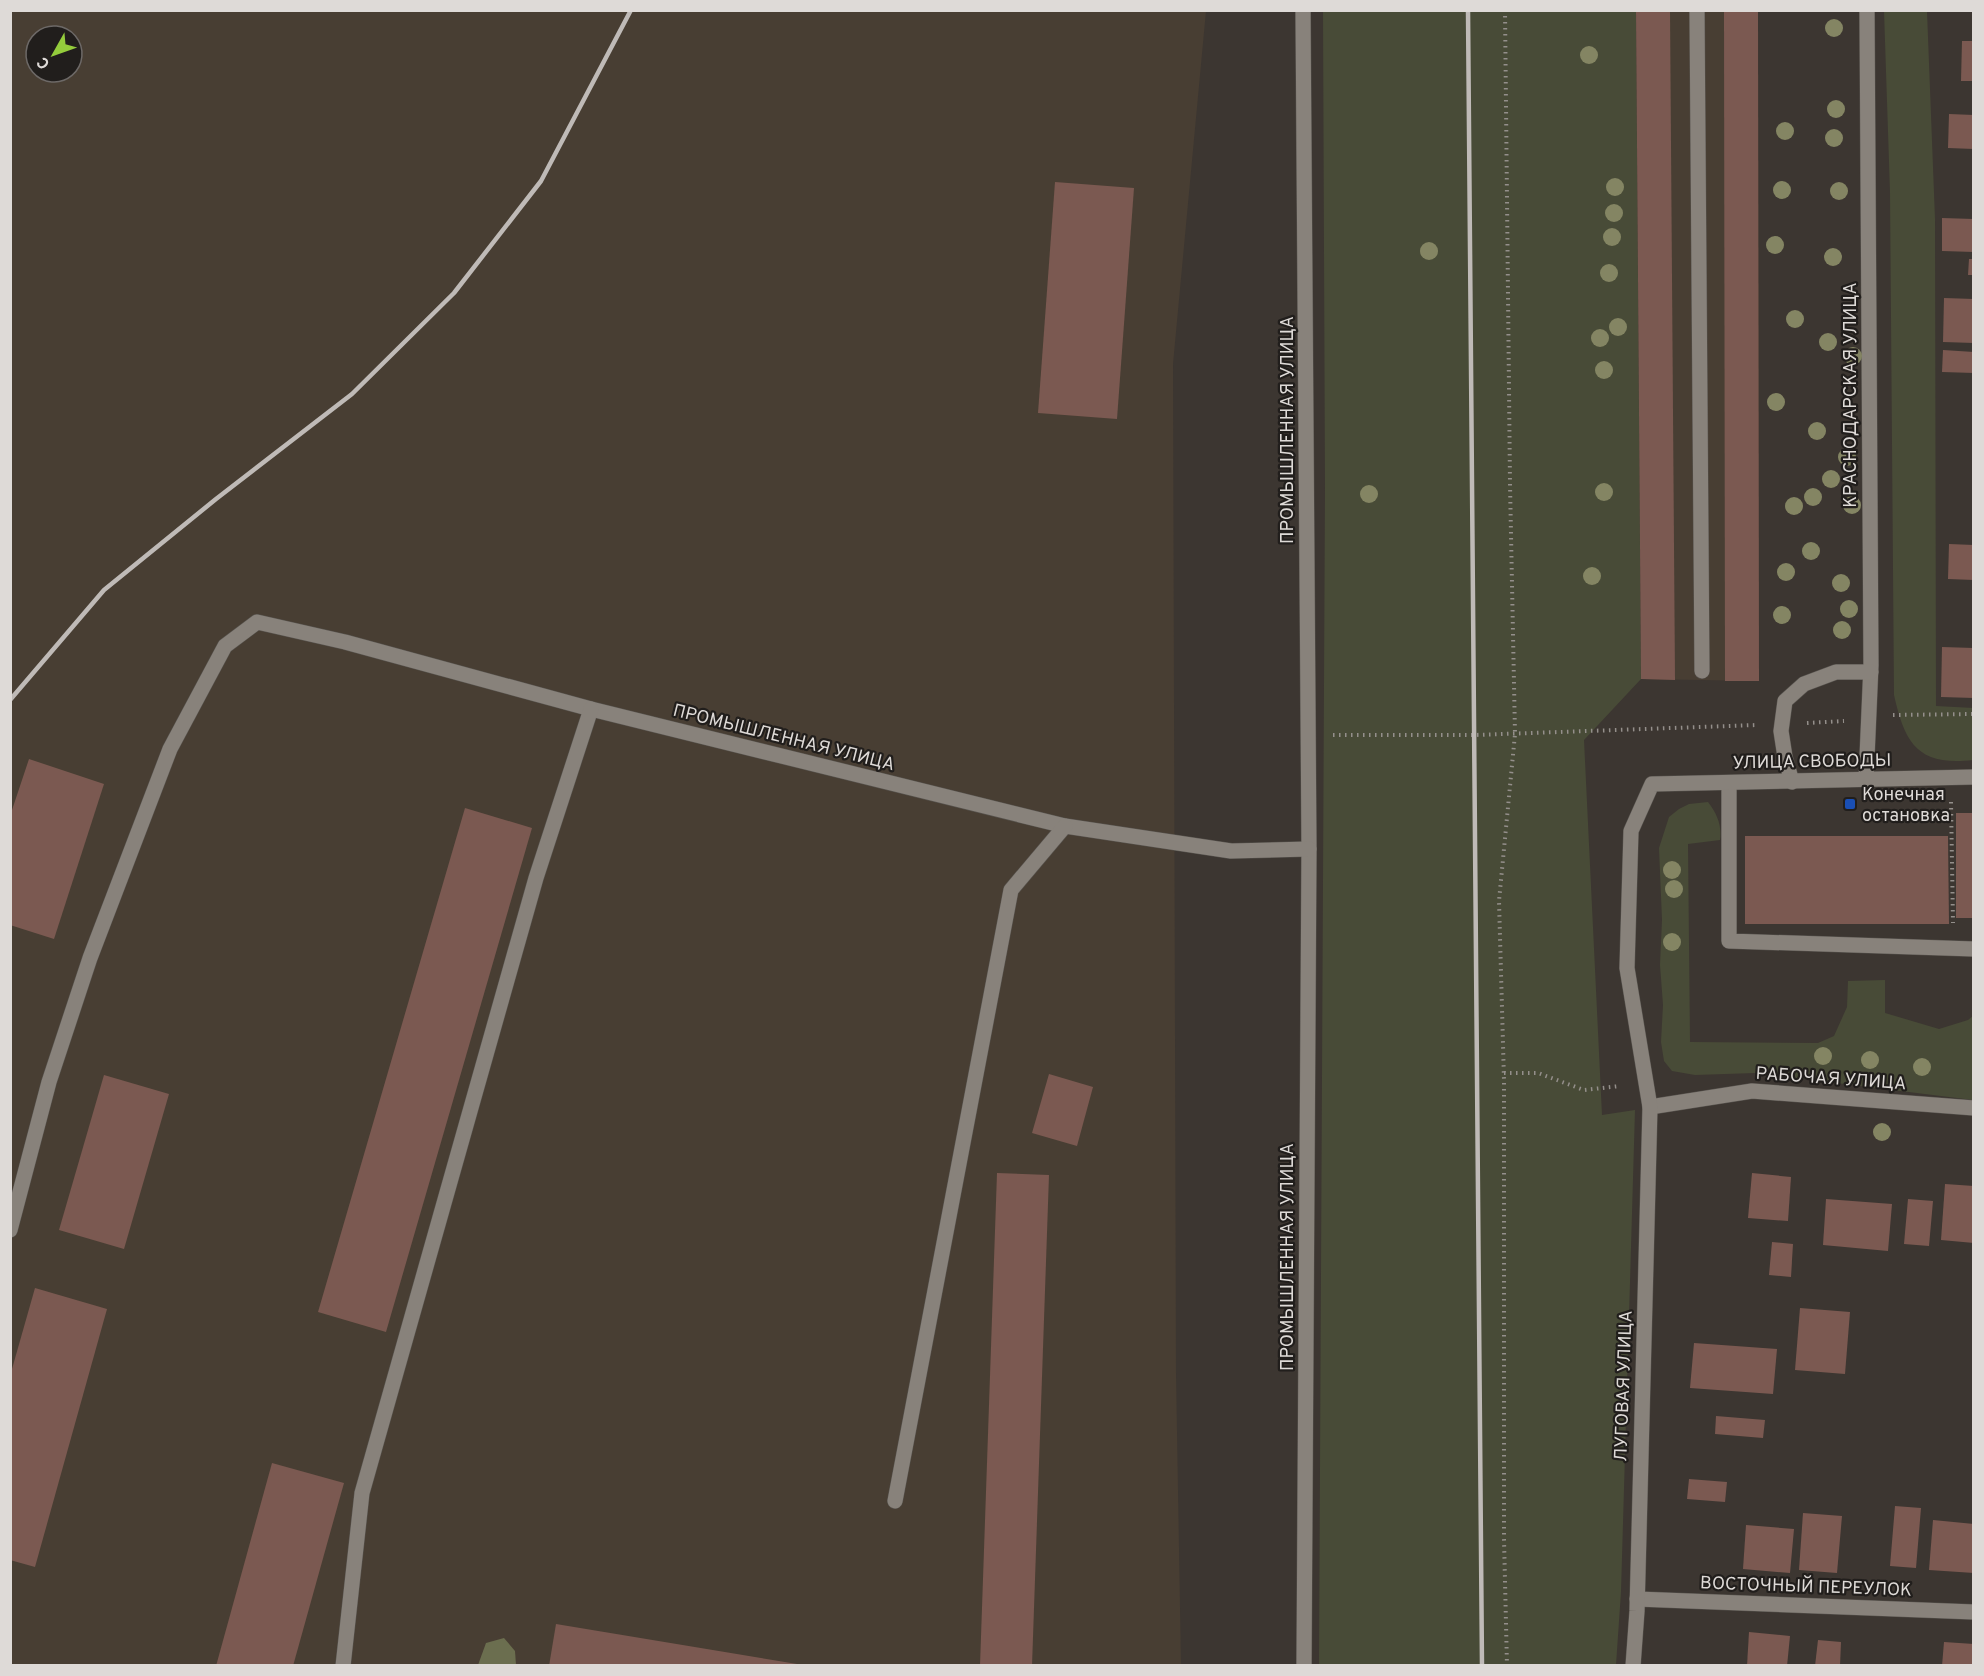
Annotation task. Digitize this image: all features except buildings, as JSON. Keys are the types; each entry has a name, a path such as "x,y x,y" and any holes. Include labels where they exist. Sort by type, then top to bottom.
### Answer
{"street":[{"name":"ПРОМЫШЛЕННАЯ УЛИЦА","path":"1303,10 1309,849 1304,1665"},
{"path":"1697,10 1701,671"},
{"name":"КРАСНОДАРСКАЯ УЛИЦА","path":"1866,780 1870,672 1867,10"},
{"name":"ПРОМЫШЛЕННАЯ УЛИЦА","path":"10,1230 49,1082 90,958 170,749 225,646 256,621 345,642 591,709 1065,826 1231,851 1309,849"},
{"path":"1792,782 1785,757 1782,724 1785,701 1804,684 1836,672 1870,672"},
{"path":"343,1665 362,1493 536,878 591,709"},
{"name":"УЛИЦА СВОБОДЫ","path":"1652,784 1974,777"},
{"path":"1729,783 1729,941 1974,949"},
{"name":"ЛУГОВАЯ УЛИЦА","path":"1633,1665 1637,1599 1650,1107 1627,968 1631,831 1652,784"},
{"path":"895,1501 1011,890 1065,826"},
{"name":"РАБОЧАЯ УЛИЦА","path":"1650,1107 1752,1091 1974,1108"},
{"name":"ВОСТОЧНЫЙ ПЕРЕУЛОК","path":"1637,1599 1974,1612"}],"path":[{"path":"1504,10 1515,734 1499,901 1504,1073 1504,1539 1507,1665"},
{"path":"1308,734 1515,734 1974,714"},
{"path":"1951,797 1953,948"},
{"path":"1504,1073 1538,1073 1584,1090 1647,1083"}],"shaded area":[{"path":"11,11 1206,11 1173,364 1176,1373 1181,1665 11,1666"},
{"path":"1636,11 1758,11 1759,681 1641,679"}],"green space":[{"path":"1323,11 1636,11 1641,679 1584,740 1602,1115 1635,1110 1621,1592 1616,1665 1319,1665 1325,489"},
{"path":"1884,11 1927,11 1935,219 1936,706 1974,708 1973,760 1939,759 1917,749 1903,727 1894,695 1890,192"},
{"path":"1708,802 1718,820 1720,840 1688,844 1690,1042 1818,1043 1834,1036 1847,1007 1848,981 1885,980 1885,1013 1939,1029 1968,1020 1973,1016 1973,1100 1755,1073 1695,1075 1672,1071 1664,1061 1661,1042 1663,1005 1660,965 1662,920 1659,848 1669,817 1689,804"},
{"path":"504,1638 515,1651 516,1665 478,1665 486,1643"}],"railway":[{"path":"10,700 104,590 216,499 352,394 454,293 541,181 631,10"},
{"path":"1468,10 1482,1666"}],"place":[{"name":"Конечная остановка","path":"1850,804"}]}
